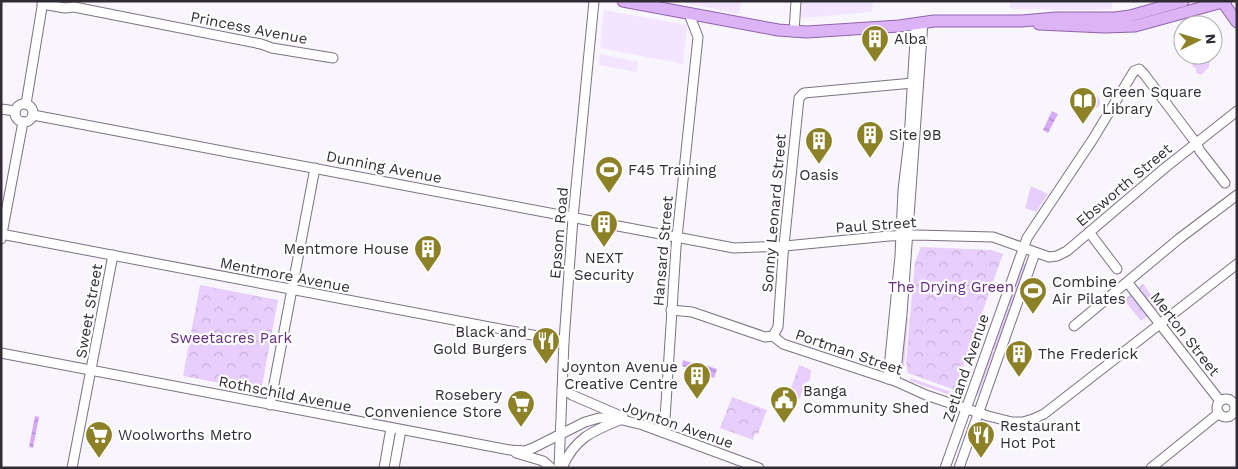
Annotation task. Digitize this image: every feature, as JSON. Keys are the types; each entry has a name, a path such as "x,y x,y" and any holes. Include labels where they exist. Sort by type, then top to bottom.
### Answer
{"main road":[{"path":"623,1 794,32 820,32 970,20 1127,17 1183,1"},
{"path":"1022,20 1053,26 1128,27 1150,23 1224,2 1237,22"}],"street":[{"name":"Epsom Road","path":"560,468 564,341 573,218 594,1"},
{"path":"794,32 796,1"},
{"path":"26,104 42,2"},
{"name":"Princess Avenue","path":"42,2 333,58"},
{"name":"Hansard Street","path":"662,432 665,419 677,237 698,37 689,14"},
{"path":"904,235 903,190 908,159 913,83 920,23"},
{"path":"891,380 920,23"},
{"name":"Zetland Avenue","path":"944,468 1027,238 1106,118 1132,73 1139,69 1144,74 1196,143"},
{"name":"Sonny Leonard Street","path":"773,336 778,326 798,100 800,96 804,93 913,83"},
{"path":"26,104 32,108 33,115 31,120 23,122 17,118 15,111 18,106 26,104"},
{"path":"1,109 15,111"},
{"name":"Ebsworth Street","path":"1023,248 1049,257 1057,256 1067,251 1196,143 1237,112"},
{"name":"Dunning Avenue","path":"33,115 730,247"},
{"path":"2,235 23,122"},
{"path":"1196,143 1225,183"},
{"path":"270,405 315,168"},
{"path":"1074,326 1180,238 1237,195"},
{"path":"1088,232 1117,268"},
{"name":"Mentmore Avenue","path":"2,235 564,341"},
{"name":"Paul Street","path":"730,247 785,246 904,235 993,237 1023,248"},
{"name":"Zetland Avenue","path":"959,468 1035,253"},
{"name":"Sweet Street","path":"72,468 113,255"},
{"name":"Portman Street","path":"671,310 689,311 765,337 773,336 784,344 891,380 966,409 1012,422 1033,420 1044,414 1237,264"},
{"name":"Merton Street","path":"1128,282 1220,401"},
{"name":"Rothschild Avenue","path":"1,353 504,449 528,450 560,434"},
{"path":"562,389 575,397 608,409 636,423"},
{"path":"1227,399 1235,402 1234,418 1220,413 1217,408 1220,401 1227,399"},
{"path":"1151,468 1220,413"},
{"name":"Joynton Avenue","path":"560,434 591,420 611,417 623,419 759,468"},
{"path":"560,468 573,448 586,436 597,429 623,419"},
{"path":"384,468 392,428"},
{"path":"394,468 401,430"},
{"path":"504,449 543,462 551,468"}],"shaded area":[{"path":"677,1 742,1 739,14"},
{"path":"802,1 873,1 872,12 801,18"},
{"path":"1010,1 1112,1 1112,9 1013,9 1010,8"},
{"path":"604,10 687,25 683,64 600,48"},
{"path":"600,54 638,62 637,72 599,65"}],"green space":[{"path":"1209,65 1201,75 1196,73 1196,68 1192,66"},
{"path":"1090,95 1096,95 1100,102 1096,109 1090,109 1086,105 1086,99"},
{"path":"1031,186 1048,194 1036,212 1025,208"},
{"name":"The Drying Green","path":"921,247 991,250 1003,254 955,390 908,373 906,362 915,262"},
{"path":"1022,263 1026,265 1011,307 1006,306"},
{"path":"1143,284 1161,307 1153,313 1136,290"},
{"name":"Sweetacres Park","path":"200,285 278,300 261,391 183,376"},
{"path":"1131,294 1148,316 1141,321 1124,300"},
{"path":"1006,307 1010,309 995,350 990,349"},
{"path":"905,317 908,318 904,367 901,367"},
{"path":"990,351 994,352 978,395 975,394"},
{"path":"799,365 811,370 810,380 804,384 800,398 792,403 787,400"},
{"path":"911,378 951,392 950,395 910,381"},
{"path":"732,397 767,410 758,434 755,433 753,440 720,428"}],"water":[{"path":"1052,111 1058,114 1048,133 1043,130"},
{"path":"683,360 717,369 714,378 682,366"},
{"path":"35,416 39,417 33,448 29,447"}],"place":[{"name":"Alba","path":"875,63"},
{"name":"Green Square Library","path":"1083,125"},
{"name":"Site 9B","path":"870,159"},
{"name":"Oasis","path":"819,165"},
{"name":"F45 Training","path":"609,194"},
{"name":"NEXT Security","path":"604,248"},
{"name":"Mentmore House","path":"428,273"},
{"name":"Combine Air Pilates","path":"1033,315"},
{"name":"Black and Gold Burgers","path":"546,365"},
{"name":"The Frederick","path":"1019,378"},
{"name":"Joynton Avenue Creative Centre","path":"697,400"},
{"name":"Banga Community Shed","path":"784,424"},
{"name":"Rosebery Convenience Store","path":"521,428"},
{"name":"Woolworths Metro","path":"99,459"},
{"name":"Restaurant Hot Pot","path":"981,459"}]}
